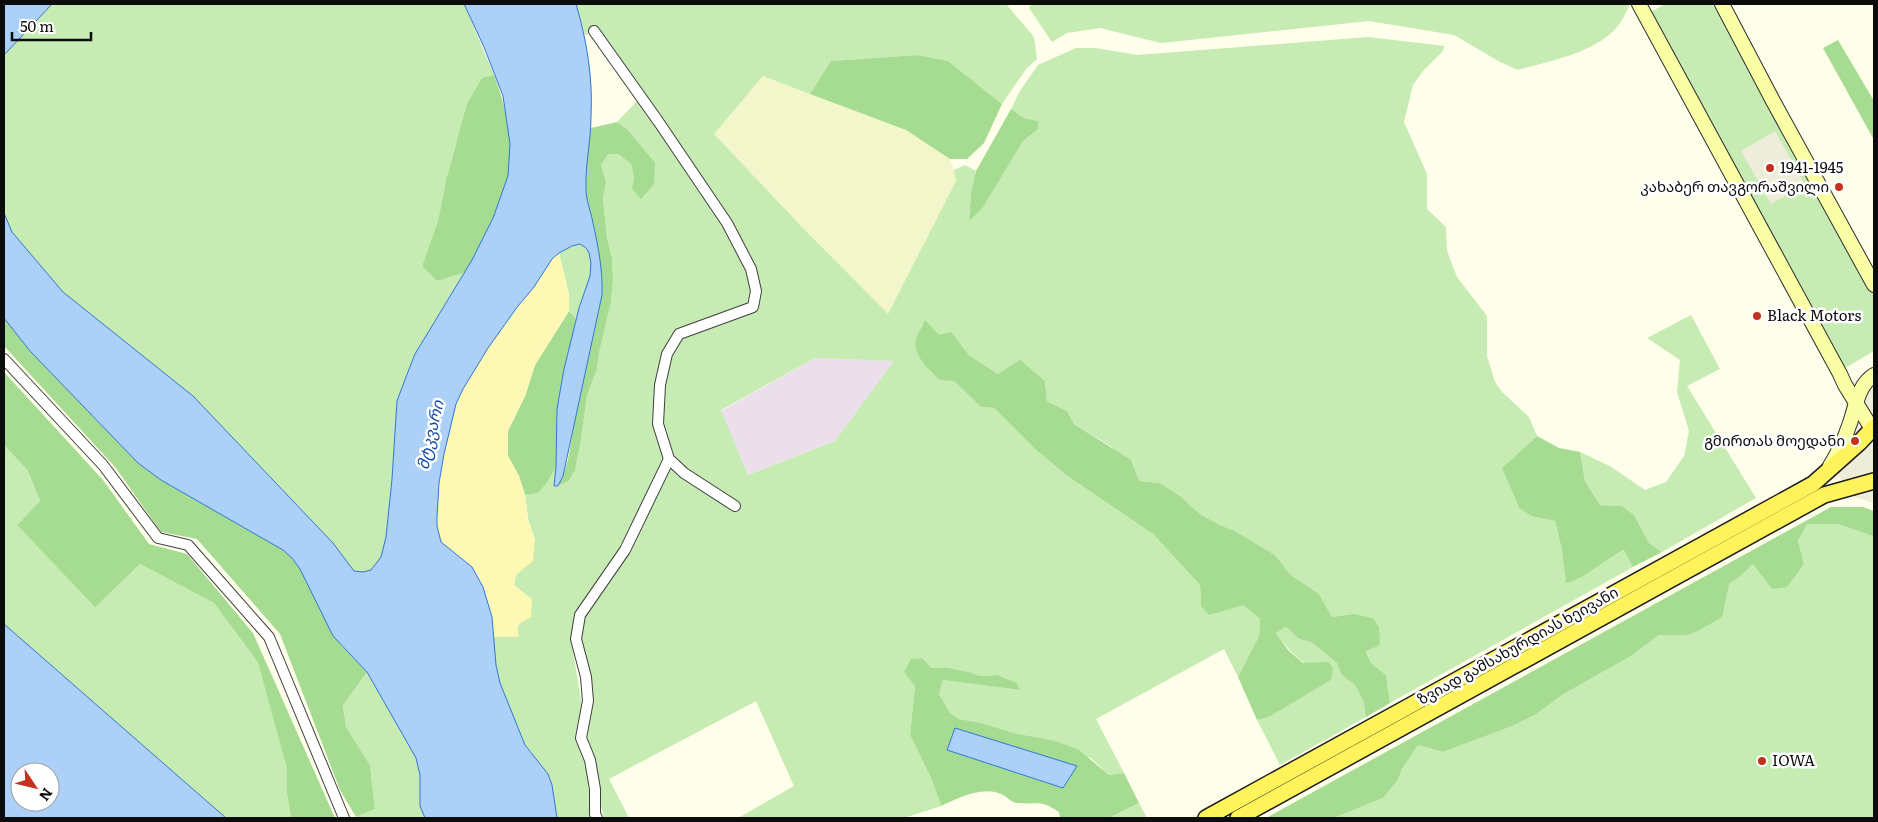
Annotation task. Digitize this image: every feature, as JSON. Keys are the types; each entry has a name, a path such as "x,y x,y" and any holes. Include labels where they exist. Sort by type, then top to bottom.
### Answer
{"main road":[{"path":"1722,4 1874,285"},
{"path":"1644,5 1856,403 1874,429 1827,471"},
{"path":"1827,471 1844,440 1856,403 1867,380 1874,375"},
{"name":"ზვიად გამსახურდიას ხეივანი","path":"1206,818 1813,484 1827,471"},
{"path":"1855,485 1874,481"},
{"path":"1855,485 1874,489"},
{"name":"ზვიად გამსახურდიას ხეივანი","path":"1238,818 1824,495 1855,485"}],"street":[{"path":"594,31 658,120 727,224 751,269 756,291 753,306 679,334 667,354 660,385 658,424 669,459 684,473 735,506"},
{"path":"4,358 103,464 158,538 188,545 269,637 344,818"},
{"path":"597,818 595,814 595,789 590,760 581,738 588,701 586,677 576,639 580,615 625,550 669,459"}],"shaded area":[{"path":"1775,131 1805,185 1771,204 1741,151"},
{"path":"815,358 894,361 835,441 748,475 721,411"},
{"name":"გმირთას მოედანი","path":"1874,369 1874,503 1853,496 1828,461 1844,421 1846,399 1842,389"}],"green space":[{"path":"52,4 464,4 494,75 482,78 456,143 438,221 422,266 437,281 466,272 415,354 397,401 386,537 381,557 372,570 354,571 333,543 193,396 63,292 12,232 4,213 4,55"},
{"path":"576,4 1006,4 1034,37 1037,59 1026,69 1002,104 948,61 918,55 831,61 810,94 763,76 714,134 888,314 956,181 954,170 965,165 976,171 971,193 969,220 1023,141 1038,129 1039,121 1024,118 1011,109 1020,91 1038,65 1076,48 1096,48 1137,55 1368,37 1445,46 1413,85 1404,122 1427,174 1427,209 1446,227 1447,251 1457,277 1487,316 1487,356 1495,382 1502,392 1529,417 1537,436 1502,468 1519,508 1531,516 1555,521 1562,550 1593,570 1609,557 1625,550 1633,567 1390,703 1386,675 1371,663 1353,614 1332,617 1319,594 1291,575 1275,555 1235,531 1200,514 1180,496 1160,483 1139,481 1112,447 1074,424 1067,411 1047,401 1045,381 998,374 970,356 961,344 954,381 981,407 994,408 1036,450 1066,475 1153,534 1200,585 1201,606 1243,605 1260,619 1259,636 1238,677 1224,649 1096,719 1124,773 1109,775 1091,758 982,723 959,719 950,713 939,694 943,680 1019,690 997,675 980,676 949,668 932,668 922,658 911,659 915,686 910,735 932,780 941,806 904,818 738,818 794,786 756,701 609,779 629,818 604,818 584,733 593,688 581,641 577,614 571,639 582,706 578,736 587,768 591,818 557,818 552,785 525,745 500,683 493,637 518,637 517,628 520,623 531,616 519,590 514,586 516,575 535,540 528,519 525,495 538,493 556,467 554,485 557,487 569,481 575,470 587,396 597,369 611,302 612,258 607,238 603,199 606,182 601,165 607,154 618,154 631,164 634,178 633,189 639,144 627,129 617,122 641,97 594,31 585,35","holes":["815,358 894,361 835,441 748,475 721,410"]},
{"path":"1031,4 1627,4 1629,7 1617,27 1597,43 1571,55 1518,70 1500,62 1454,35 1369,21 1161,43 1100,28 1067,33 1052,42 1029,8"},
{"path":"1665,4 1715,4 1874,292 1874,351 1845,368 1651,12"},
{"path":"1838,40 1874,101 1874,140 1823,48"},
{"path":"918,55 948,61 1002,104 984,143 967,159 950,159 906,130 810,94 831,61"},
{"path":"494,75 502,98 510,138 510,165 505,189 479,250 466,272 437,281 422,266 438,221 446,180 467,104 482,78"},
{"path":"763,76 906,130 950,159 956,181 888,314 714,134"},
{"path":"1011,109 1024,118 1039,121 1038,129 1023,141 983,207 969,221 971,193 976,171"},
{"path":"617,122 627,129 655,163 654,184 641,199 632,189 634,178 631,164 618,154 608,154 601,165 606,182 603,199 607,238 612,258 611,302 597,369 587,396 575,470 569,481 558,486 568,459 583,376 602,295 602,277 586,192 586,157 591,128"},
{"path":"580,244 587,251 591,259 591,269 590,279 576,319 569,311 569,295 559,253"},
{"path":"569,311 576,319 557,408 556,467 538,493 525,495 519,476 508,456 508,431 525,396 535,365"},
{"path":"1691,315 1720,369 1687,386 1756,498 1662,552 1649,543 1634,515 1622,506 1600,505 1585,481 1580,452 1610,466 1645,490 1666,482 1684,456 1689,431 1677,392 1680,360 1647,338"},
{"path":"4,318 30,351 138,463 161,480 283,550 300,568 340,644 367,672 343,705 346,727 370,765 375,809 356,817 340,790 280,634 197,539 161,532 115,467 4,346"},
{"path":"925,320 939,335 951,332 970,356 998,374 1020,360 1045,381 1047,401 1067,411 1074,424 1131,460 1139,481 1160,483 1180,496 1200,514 1235,531 1275,555 1291,575 1319,594 1332,617 1353,614 1373,618 1379,627 1380,645 1366,651 1371,663 1386,675 1390,703 1366,717 1363,700 1355,685 1341,674 1337,663 1311,642 1299,639 1286,627 1276,633 1288,650 1303,663 1328,662 1333,668 1331,680 1269,717 1257,720 1238,677 1259,636 1260,619 1243,605 1209,615 1201,606 1200,585 1153,534 1066,475 1036,450 994,408 981,407 954,381 940,380 931,372 919,356 915,345"},
{"path":"4,372 103,480 149,544 187,554 253,633 335,818 291,818 287,794 287,769 258,662 214,603 140,564 95,607 17,525 40,501 28,471 4,445"},
{"path":"1537,436 1559,448 1580,452 1585,481 1600,505 1622,506 1634,515 1649,543 1662,552 1633,567 1624,550 1582,577 1566,583 1562,550 1555,521 1531,516 1519,508 1502,468"},
{"path":"4,445 28,471 40,501 17,525 95,606 140,564 214,603 259,662 287,769 287,794 291,818 226,818 4,624"},
{"path":"1831,507 1863,507 1874,511 1874,540 1872,536 1838,524 1807,524 1798,541 1804,564 1787,587 1772,589 1753,564 1741,576 1729,584 1722,617 1698,631 1686,635 1659,635 1631,656 1562,695 1535,715 1512,726 1443,752 1418,745 1402,769 1398,780 1383,798 1334,818 1266,818"},
{"path":"1807,524 1838,524 1872,536 1874,540 1874,818 1334,818 1383,798 1398,780 1402,769 1418,745 1443,752 1535,715 1562,695 1631,656 1659,635 1671,635 1753,564 1804,564 1798,541"},
{"path":"1286,627 1299,639 1311,642 1337,663 1341,674 1355,684 1363,700 1366,717 1280,765 1257,720 1269,717 1331,680 1300,660 1282,641 1276,633"},
{"path":"922,658 932,668 949,668 980,676 997,675 1017,683 1020,690 943,680 939,694 950,713 959,719 982,723 1017,734 1051,740 1078,749 1109,775 1124,773 1139,803 1109,818 1060,818 1059,812 1047,805 1016,803 1003,795 986,791 970,794 941,806 932,780 910,735 915,686 904,672 911,659","holes":["955,729 1076,766 1062,788 947,749"]},
{"path":"367,672 416,758 420,775 420,806 425,818 356,817 375,809 370,765 346,727 343,704"},
{"path":"1139,803 1147,818 1109,818"}],"sand":[{"path":"559,253 569,295 569,311 535,365 525,396 508,431 508,456 519,476 525,495 528,519 535,540 533,561 516,575 514,585 532,599 531,617 520,623 517,628 519,637 493,637 487,597 480,579 468,563 445,546 438,532 437,514 443,457 454,412 472,371 481,356"}],"water":[{"path":"4,4 52,4 4,55"},
{"name":"მტკვარი","path":"464,4 576,4 586,46 590,74 591,126 586,171 586,193 600,258 602,295 563,476 558,486 554,486 557,409 564,369 579,308 590,276 591,263 589,253 580,244 572,246 552,259 534,287 488,348 463,389 456,404 444,454 439,483 437,517 441,542 472,567 483,587 492,617 496,665 500,683 525,745 548,774 552,785 557,818 425,818 420,806 420,775 416,758 367,672 333,636 300,569 292,558 283,550 161,480 138,463 30,351 4,318 4,213 12,232 63,292 193,396 333,543 354,571 363,572 371,570 381,557 386,537 397,401 415,354 472,260 493,218 508,176 510,144 503,96 484,47"},
{"path":"4,624 226,818 4,818"},
{"path":"955,728 1077,766 1063,788 947,750"}],"place":[{"name":"1941-1945","path":"1770,168"},
{"name":"კახაბერ თავგორაშვილი","path":"1839,187"},
{"name":"Black Motors","path":"1757,316"},
{"name":"გმირთას მოედანი","path":"1855,441"},
{"name":"IOWA","path":"1762,761"}]}
